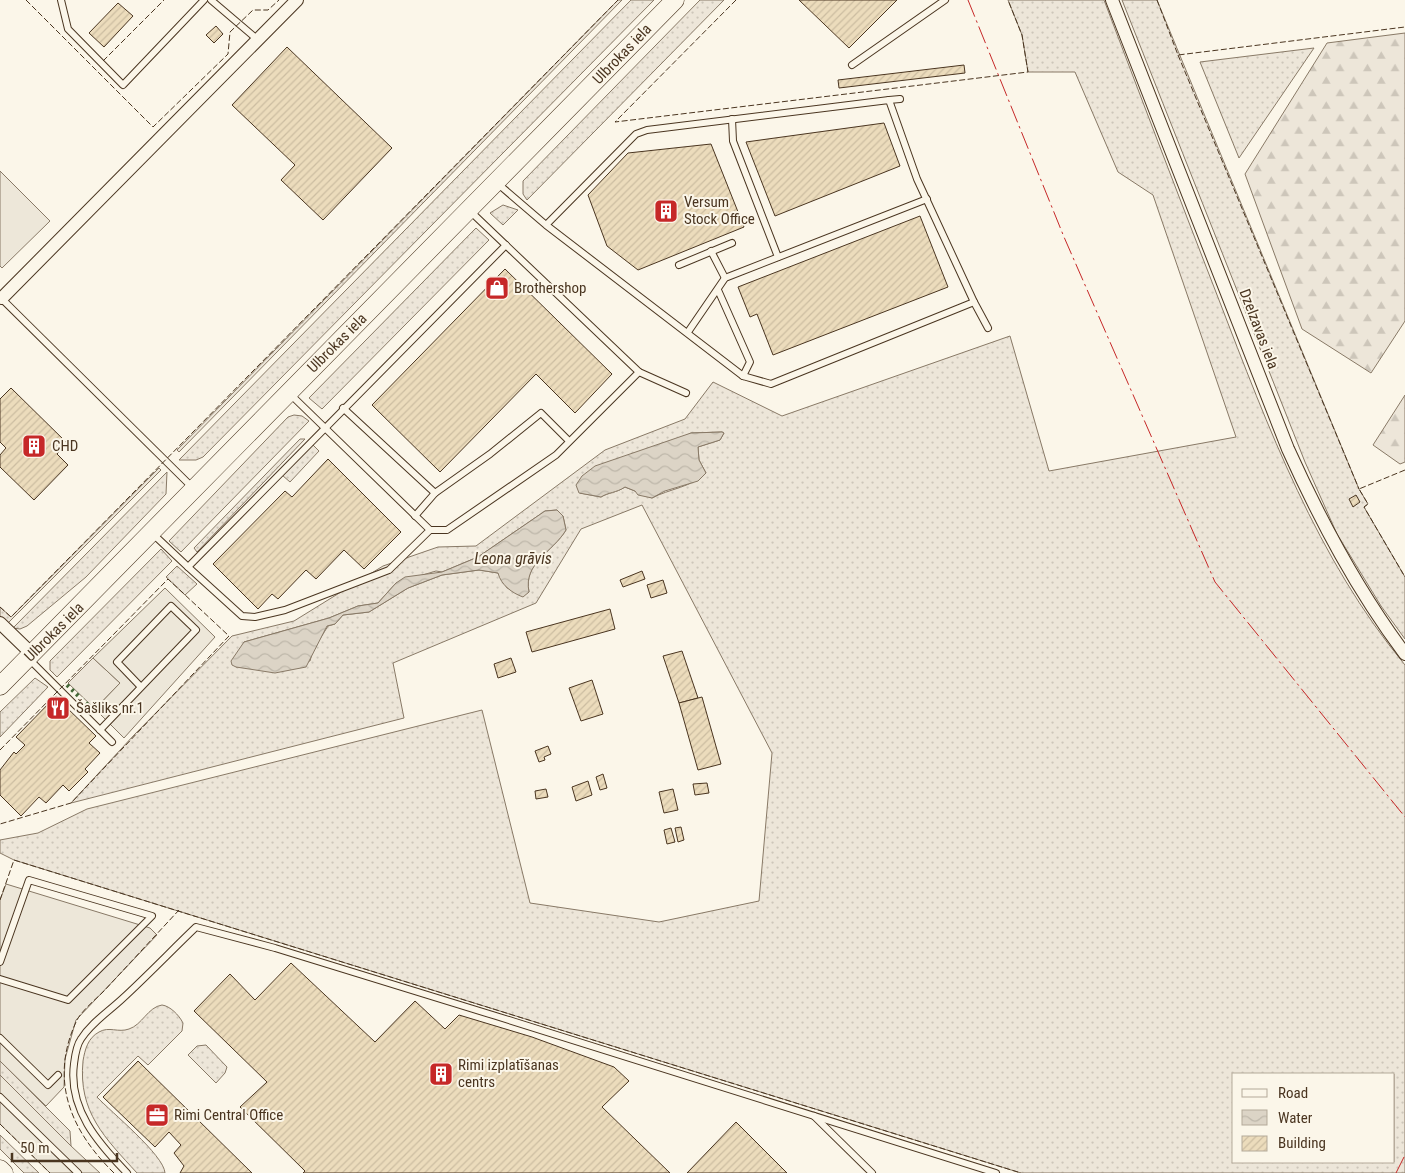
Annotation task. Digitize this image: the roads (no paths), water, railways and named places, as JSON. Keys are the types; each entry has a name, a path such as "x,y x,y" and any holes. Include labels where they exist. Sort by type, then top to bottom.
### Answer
{"main road":[{"name":"Ulbrokas iela","path":"0,686 675,0"},
{"path":"0,1169 4,1173"}],"street":[{"path":"1,297 297,0"},
{"name":"Dzelzavas iela","path":"1112,0 1288,449 1313,506 1359,589 1405,654"},
{"path":"0,623 30,656"}],"lane":[{"path":"61,0 68,30 123,85 204,0"},
{"path":"211,0 258,40"},
{"path":"852,65 945,0"},
{"path":"546,225 636,134 647,130 900,99"},
{"path":"889,100 926,199 988,328"},
{"path":"732,119 733,141 778,256"},
{"path":"496,182 546,225 743,376 771,384 974,302"},
{"path":"688,332 725,278 926,199"},
{"path":"469,210 639,372 686,393"},
{"path":"679,264 732,243"},
{"path":"188,568 324,427 506,245"},
{"path":"711,251 725,278"},
{"path":"718,290 750,362 743,376"},
{"path":"1,297 194,489"},
{"path":"288,392 430,530 447,530 556,455 639,372"},
{"path":"343,408 435,493"},
{"path":"415,516 435,493 490,454 541,413 570,441"},
{"path":"151,533 242,616 255,617 285,610 388,570 430,530"},
{"path":"100,730 196,630 171,606 117,662 141,686"},
{"path":"30,656 112,742"},
{"path":"0,962 29,880 152,916 68,1000 0,979"},
{"path":"127,1173 100,1146 79,1108 73,1090 76,1051 81,1039 104,1013 121,1000 196,927 284,951 812,1114 996,1173"},
{"path":"0,1038 48,1085 58,1075"},
{"path":"0,1097 78,1173"},
{"path":"812,1114 872,1173"}],"water":[{"path":"691,433 724,433 720,440 698,447 699,460 706,473 698,481 665,491 652,498 638,495 635,491 625,487 601,497 579,493 576,485 582,476 595,466"},
{"name":"Leona grāvis","path":"557,510 563,516 566,530 535,565 530,573 528,582 529,592 523,597 508,588 498,573 479,570 442,575 408,588 369,612 343,615 335,624 327,626 306,667 275,673 232,665 231,661 244,642 329,618 358,606 378,603 396,583 405,577 442,572 478,557 545,511"}],"place":[{"name":"Versum Stock Office","path":"666,211"},
{"name":"Brothershop","path":"497,288"},
{"name":"CHD","path":"34,446"},
{"name":"Šašliks nr.1","path":"58,708"},
{"name":"Rimi izplatīšanas centrs","path":"441,1074"},
{"name":"Rimi Central Office","path":"157,1115"}]}
